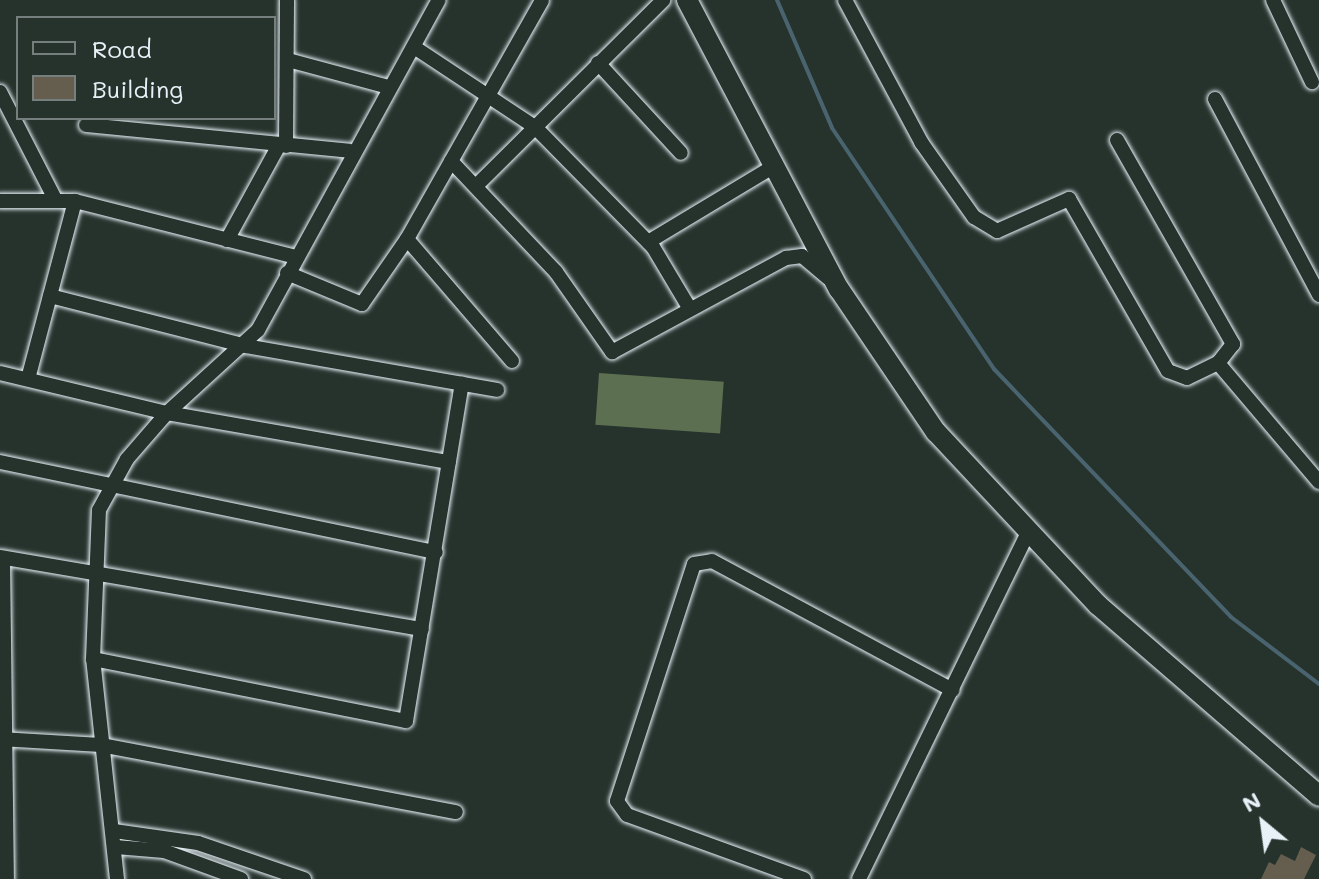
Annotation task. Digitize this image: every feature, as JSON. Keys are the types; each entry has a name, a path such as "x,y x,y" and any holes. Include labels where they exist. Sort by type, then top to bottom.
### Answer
{"street":[{"path":"227,240 282,145 288,60 287,0"},
{"path":"117,879 93,659 91,568 109,486 167,413 246,346 350,151 439,0"},
{"path":"287,273 362,304 407,239 542,0"},
{"path":"476,186 663,0"},
{"path":"687,0 771,168 839,289 936,432 1027,534 1171,673 1319,796"},
{"path":"845,0 921,142 974,217 997,231 1069,199 1168,371 1187,378 1218,363 1233,344 1117,140"},
{"path":"1273,0 1315,80 1319,96"},
{"path":"414,47 535,127 648,242 690,309"},
{"path":"288,60 389,87"},
{"path":"598,63 681,153"},
{"path":"0,92 6,118 54,197"},
{"path":"1215,99 1319,295"},
{"path":"86,125 350,151"},
{"path":"451,161 556,272 612,352 794,256 839,289"},
{"path":"648,242 771,168"},
{"path":"0,201 54,197 296,257"},
{"path":"28,379 75,201"},
{"path":"407,239 512,361"},
{"path":"50,296 246,346 497,390"},
{"path":"1218,363 1319,482"},
{"path":"0,373 167,413 449,462"},
{"path":"93,659 402,722 411,714 462,384"},
{"path":"0,462 436,552"},
{"path":"859,879 1027,534"},
{"path":"7,879 2,558 91,568 422,629"},
{"path":"804,879 627,815 617,801 694,564 712,561 953,690"},
{"path":"3,739 101,745 456,812"},
{"path":"115,839 164,851 241,879"},
{"path":"115,839 209,846 304,879"}],"green space":[{"path":"599,373 724,382 720,434 595,425"}],"building":[{"path":"1301,847 1316,855 1304,879 1261,879 1269,862 1275,865 1281,854 1295,861"}],"waterway":[{"path":"777,0 832,128 994,369 1231,617 1319,684"}]}
